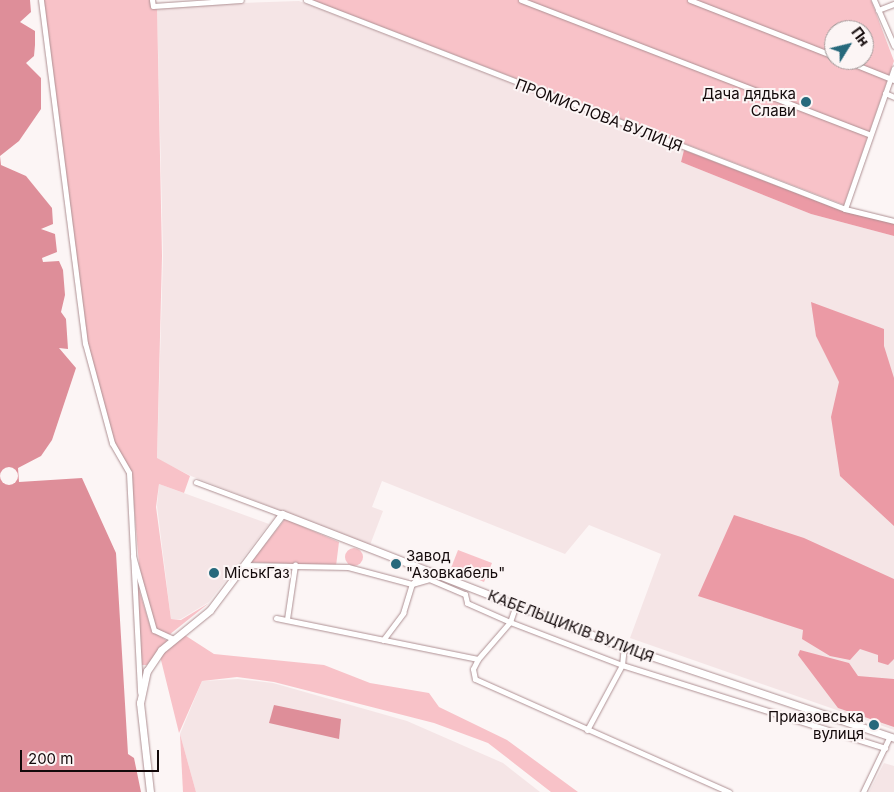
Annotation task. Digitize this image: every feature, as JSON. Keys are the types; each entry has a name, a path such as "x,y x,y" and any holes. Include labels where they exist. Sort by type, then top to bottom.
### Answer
{"street":[{"path":"40,0 85,343 112,443 130,473 131,551 140,703 150,792"},
{"path":"152,3 241,0"},
{"name":"ПРОМИСЛОВА ВУЛИЦЯ","path":"306,0 846,209 894,221"},
{"path":"521,0 870,135"},
{"path":"690,0 824,52"},
{"path":"874,0 894,46"},
{"path":"878,10 894,4"},
{"path":"846,209 870,135 892,79 894,68"},
{"path":"869,70 892,79"},
{"path":"885,94 894,97"},
{"name":"КАБЕЛЬЩИКІВ ВУЛИЦЯ","path":"196,482 624,647 892,737"},
{"path":"140,703 147,671 172,639 210,610 282,514"},
{"path":"131,551 154,630 172,639"},
{"name":"КАБЕЛЬЩИКІВ ВУЛИЦЯ","path":"245,564 368,570 412,584 429,579 465,594 467,603 510,622 622,664 885,748"},
{"path":"287,619 295,565"},
{"path":"383,640 403,613 412,584 425,570"},
{"path":"516,605 510,622 478,659 473,670 475,679 729,792"},
{"path":"276,618 478,659"},
{"path":"588,730 622,664 624,647"},
{"path":"863,792 892,737"}],"shaded area":[{"path":"0,0 30,0 31,12 20,22 35,31 34,56 26,63 41,78 41,109 19,141 0,156"},
{"path":"43,0 151,0 157,6 162,256 157,458 190,476 184,493 159,484 156,507 171,619 181,620 209,603 169,635 156,629 148,607 139,564 131,471 114,443 85,343"},
{"path":"312,0 871,0 894,61 844,205"},
{"path":"299,1 684,150 681,162 811,214 894,236 894,730 630,638 661,554 589,525 565,554 382,481 372,507 383,511 370,545 191,476 157,459 163,256 157,6"},
{"path":"684,150 845,212 894,223 894,236 811,214 681,162"},
{"path":"0,156 1,165 26,176 52,208 53,224 41,229 55,234 57,252 42,258 43,262 59,261 63,270 65,295 61,312 66,319 68,349 59,348 76,368 52,440 41,456 18,468 19,482 82,478 116,553 128,754 134,758 141,792 0,792"},
{"path":"811,302 884,329 884,346 894,378 894,526 840,476 831,417 839,382 816,336"},
{"path":"159,484 269,524 209,602 181,619 171,619 157,506"},
{"path":"734,515 804,538 894,579 894,659 888,665 878,662 878,655 860,649 850,660 830,656 802,639 803,630 698,596"},
{"path":"285,519 339,542 336,566 251,562"},
{"path":"354,548 360,551 363,557 360,563 354,566 348,563 345,557 348,551"},
{"path":"458,550 492,563 484,582 451,568"},
{"path":"135,576 151,629 167,641 147,665 142,665"},
{"path":"183,634 214,654 324,665 370,683 429,693 439,707 507,740 578,792 551,792 488,743 434,723 274,682 237,677 202,681 179,733 160,656"},
{"path":"800,650 849,663 858,676 894,679 894,727 838,708 798,655"},
{"path":"238,679 273,683 407,721 503,763 540,792 196,792 180,734 202,681"},
{"path":"274,705 341,719 339,739 269,723"},
{"path":"180,734 196,792 183,792"},
{"path":"884,763 894,766 894,792 869,792"}],"pier":[{"path":"5,467 13,467 18,472 16,483 5,485 0,480 0,472"}],"place":[{"name":"Дача дядька Слави","path":"806,102"},
{"name":"Завод \"Азовкабель\"","path":"396,564"},
{"name":"МіськГаз","path":"214,573"},
{"name":"Приазовська вулиця","path":"874,725"}]}
